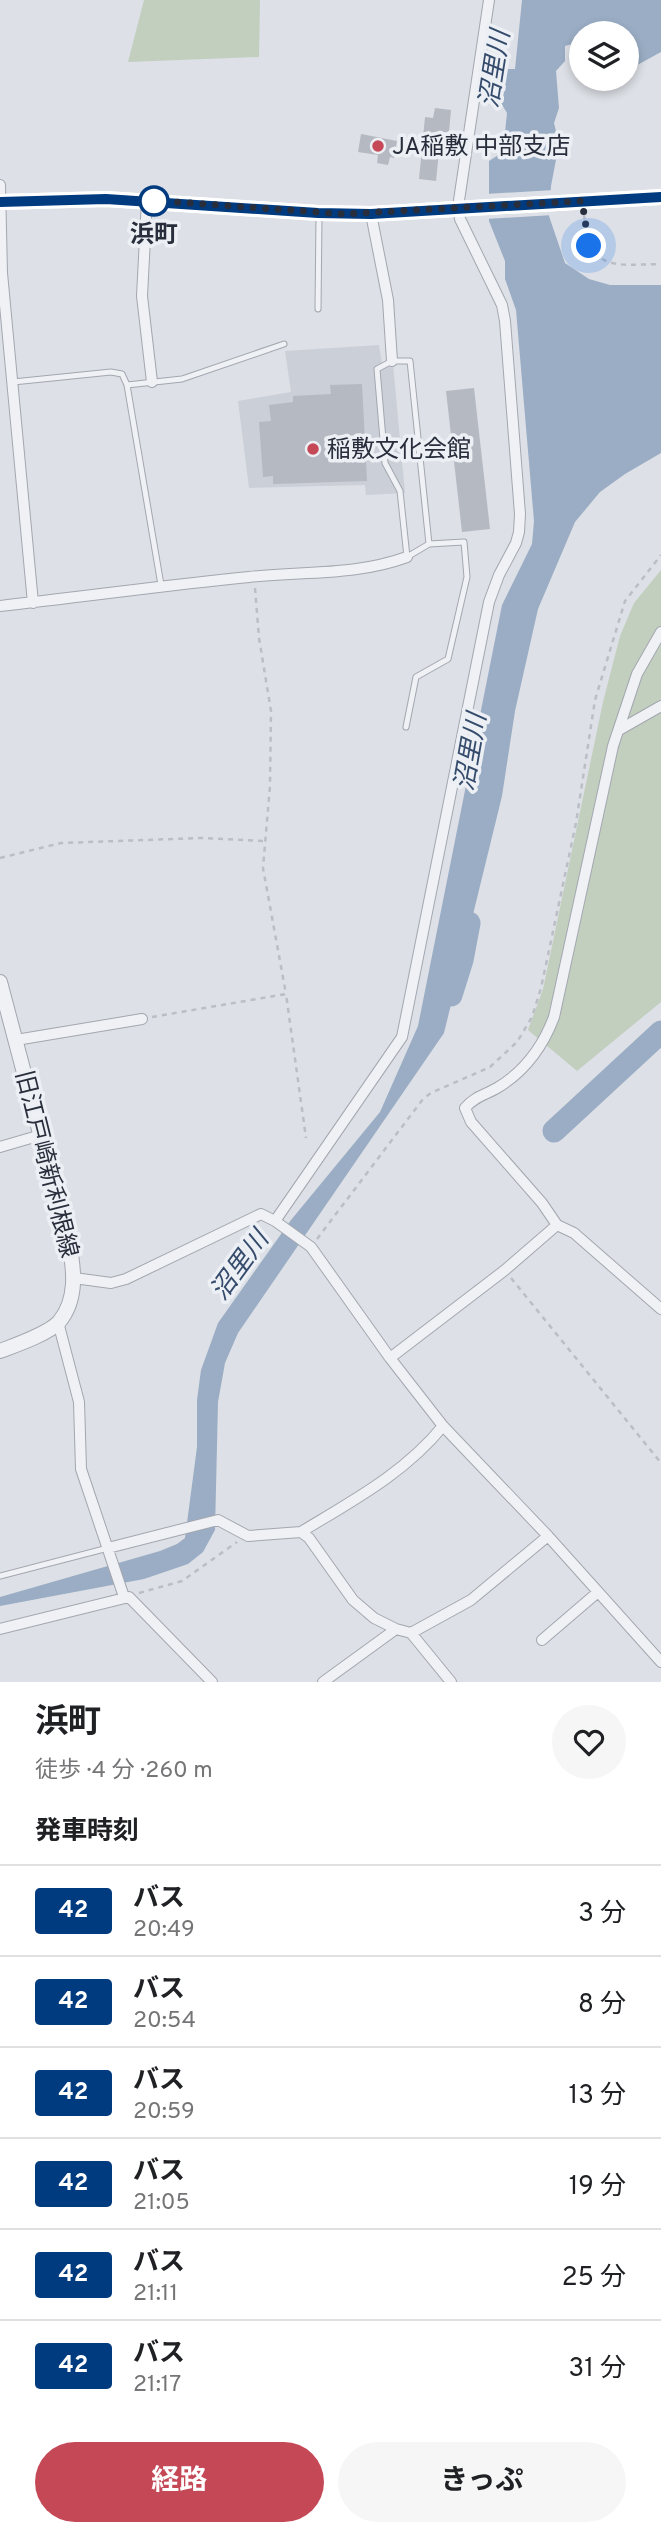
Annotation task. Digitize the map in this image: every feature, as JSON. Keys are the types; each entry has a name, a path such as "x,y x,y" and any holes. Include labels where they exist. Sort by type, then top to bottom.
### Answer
{"main road":[{"path":"0,202 147,200 318,213 371,214 661,197"}],"street":[{"path":"277,1222 402,1037 489,602 519,532 520,514 504,313 460,219 489,0"},
{"path":"0,185 2,273 33,603"},
{"path":"147,200 142,296 152,382"},
{"path":"371,214 388,300 392,361"},
{"path":"0,606 161,585 254,576 364,570 407,557"},
{"path":"661,632 637,674 614,746 555,1017 547,1035 528,1062 513,1077 472,1099 465,1108 471,1122 542,1203 557,1225 573,1233 661,1309"},
{"path":"619,730 661,706"},
{"name":"旧江戸崎新利根線","path":"0,982 69,1243 75,1278 72,1293 58,1322"},
{"path":"16,1040 142,1018"},
{"path":"0,1147 41,1135"},
{"path":"75,1278 111,1283 126,1279 261,1214 277,1222 309,1246 443,1426 548,1536 661,1662"},
{"path":"390,1358 505,1270 557,1225"},
{"path":"0,1351 37,1335 58,1322 79,1402 81,1469 127,1597 212,1682"},
{"path":"108,1548 218,1520 248,1535 301,1532 388,1478 416,1455 443,1426"},
{"path":"301,1532 309,1538 353,1601 364,1612 396,1629 411,1633 451,1682"},
{"path":"411,1633 471,1600 548,1536"},
{"path":"542,1640 598,1592"},
{"path":"0,1629 127,1597"},
{"path":"323,1682 396,1629"}],"lane":[{"path":"318,213 318,309"},
{"path":"127,385 182,379 284,344"},
{"path":"406,727 416,677 448,659 467,577 464,542 429,544 407,557 400,491 385,463 377,369 392,361 410,361 429,544"},
{"path":"13,382 111,372 122,374 127,385 161,585"},
{"path":"0,1576 108,1548"}],"path":[{"path":"580,201 589,246 597,258 619,265 661,264"},
{"path":"309,1246 423,1099 490,1068 517,1042 532,1017 541,988 576,823 595,700 625,601 661,555"},
{"path":"254,576 259,638 271,711 270,786 263,868 286,994 306,1138"},
{"path":"0,858 61,843 201,838 266,841"},
{"path":"142,1018 286,994"},
{"path":"505,1270 661,1463"},
{"path":"127,1597 182,1581 228,1546 248,1535"}],"shaded area":[{"path":"379,345 382,364 393,364 405,493 366,495 365,485 249,488 238,401 291,392 285,351"}],"green space":[{"path":"144,0 260,0 259,57 128,62"},
{"path":"661,570 661,1002 577,1071 528,1030 543,989 603,702 620,636 634,603"}],"water":[{"path":"522,0 661,0 661,52 639,64 639,21 569,21 569,45 565,46 565,61 556,71 559,108 554,123 559,144 551,186 549,216 565,263 589,279 610,285 661,285 661,453 600,492 575,522 538,609 515,711 502,796 444,1033 238,1333 225,1363 218,1402 215,1530 203,1552 188,1564 144,1579 0,1606 0,1597 160,1551 185,1538 197,1447 197,1400 201,1370 218,1323 291,1220 380,1112 418,1026 502,605 532,544 534,521 516,310 505,279 505,261 489,221 489,161 503,152 507,113 498,98 501,69 515,69"}],"pier":[{"path":"554,190 553,215 485,219 485,194"}],"building":[{"path":"435,108 451,110 449,132 441,132 436,181 419,179 425,117 433,118"},
{"name":"JA稲敷 中部支店","path":"361,134 397,141 394,158 390,157 388,165 377,163 378,155 358,152"},
{"name":"稲敷文化会館","path":"362,384 367,481 273,484 273,476 263,477 259,422 271,421 269,405 293,402 293,396 331,394 330,385"},
{"path":"474,388 490,529 462,532 446,391"}],"waterway":[{"name":"沼里川","path":"451,995 462,960 469,923"},
{"path":"554,1131 661,1032"}],"bus line":[{"name":"42","path":"0,202 147,200 318,213 371,214 661,197"}],"place":[{"name":"JA稲敷 中部支店","path":"378,146"},
{"name":"浜町","path":"154,201"},
{"name":"稲敷文化会館","path":"313,449"}],"route":[{"path":"154,201 147,200 318,213 371,214 582,201 589,246"}]}
